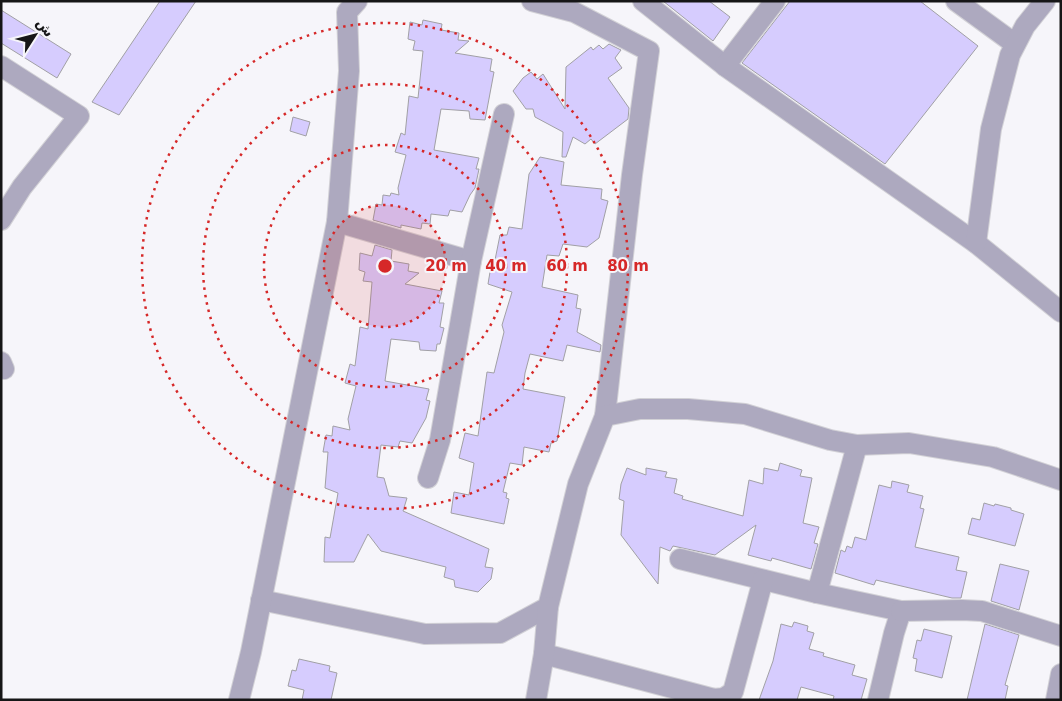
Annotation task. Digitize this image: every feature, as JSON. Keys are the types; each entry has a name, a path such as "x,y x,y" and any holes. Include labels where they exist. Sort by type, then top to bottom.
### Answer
{"street":[{"path":"239,700 337,222 349,72 347,12 357,1"},
{"path":"532,1 574,12 649,51 632,175 605,416 578,484 548,607 544,654 536,700"},
{"path":"643,1 725,66 976,243 1061,312"},
{"path":"725,66 776,1"},
{"path":"956,1 1015,44"},
{"path":"976,243 991,129 1010,55 1025,26 1045,1"},
{"path":"1,66 79,116 22,187 1,220"},
{"path":"428,478 440,440 471,261 504,114"},
{"path":"337,222 471,261"},
{"path":"605,416 640,408 688,409 745,414 830,440 856,444 909,443 993,457 1061,480"},
{"path":"817,593 856,444"},
{"path":"680,559 817,593 901,611 982,611 1061,636"},
{"path":"544,654 714,699 724,698 733,692 763,580"},
{"path":"261,600 425,634 500,633 548,607"},
{"path":"878,700 894,632 901,611"},
{"path":"1056,700 1061,674"}],"building":[{"path":"160,1 196,1 119,115 92,102"},
{"path":"663,1 709,1 730,17 713,41"},
{"path":"790,1 920,1 978,46 885,164 742,63"},
{"path":"1,10 71,54 57,78 1,43"},
{"path":"423,20 442,24 441,30 459,33 458,40 469,41 455,53 492,59 490,71 494,72 485,120 470,119 469,111 441,109 434,150 479,158 476,169 479,169 475,188 462,212 450,210 448,216 431,214 430,224 422,223 421,229 401,225 401,228 373,220 376,204 382,205 383,195 390,196 391,193 399,195 398,188 406,155 395,152 401,133 405,135 409,96 418,98 423,51 413,50 415,41 408,39 410,22 422,25"},
{"path":"609,44 621,50 615,58 622,68 608,78 629,108 628,119 595,144 591,139 585,144 573,137 566,157 562,157 563,132 535,117 533,109 526,109 513,91 523,78 531,72 537,79 543,74 565,109 566,67 591,47 593,50 599,45 603,49"},
{"path":"293,117 310,122 306,136 290,131"},
{"path":"540,157 564,162 561,185 602,189 601,199 608,201 599,238 587,247 563,244 559,256 547,255 542,287 578,295 576,308 581,309 577,332 601,345 600,352 567,345 563,361 530,354 523,389 565,397 557,441 551,443 549,452 524,447 522,465 510,463 503,492 507,493 506,498 509,499 504,524 451,513 454,492 469,495 474,463 459,458 465,433 478,436 487,372 494,373 504,332 502,325 512,292 488,284 492,260 495,260 500,235 507,235 509,227 522,229 529,174"},
{"path":"375,245 392,250 391,261 409,264 408,271 419,273 405,284 442,291 439,303 444,303 440,327 444,328 436,351 420,350 419,342 391,339 385,381 429,389 426,400 430,401 426,418 412,443 400,441 398,447 381,445 377,477 384,478 389,496 407,498 403,511 489,549 485,567 493,568 491,579 478,592 455,587 454,580 444,577 446,567 381,551 368,534 354,562 324,562 325,537 330,538 338,493 325,488 328,452 323,452 326,435 332,436 333,426 350,430 348,419 356,386 345,383 350,364 355,366 360,327 368,329 372,282 363,281 365,272 359,270 360,253 372,256"},
{"path":"780,463 802,470 800,476 812,478 803,523 819,527 814,543 818,544 811,569 772,558 771,561 748,555 756,525 715,555 673,546 670,551 660,547 658,584 621,535 624,501 619,499 621,484 627,468 646,475 646,468 667,472 665,477 677,479 674,493 683,496 682,499 743,516 749,480 763,484 764,468 778,471"},
{"path":"892,481 909,485 907,492 923,496 920,508 924,509 915,547 959,557 956,570 967,572 961,598 952,598 876,580 874,585 835,573 841,550 845,552 847,546 852,548 855,537 866,540 879,485 891,488"},
{"path":"984,503 1011,508 1011,510 1024,514 1015,546 968,534 972,518 980,520"},
{"path":"1000,564 1029,571 1019,610 991,601"},
{"path":"794,622 808,626 807,631 814,633 809,649 824,653 823,656 855,665 852,675 867,679 861,700 833,700 834,696 801,687 797,700 759,700 773,661 781,624 792,627"},
{"path":"985,624 1019,635 1005,685 1008,686 1005,700 967,700"},
{"path":"924,629 952,636 942,678 915,671 917,659 913,658 917,640 921,641"},
{"path":"299,659 330,666 329,671 337,673 331,700 302,700 304,690 288,686 292,670 296,671"}]}
